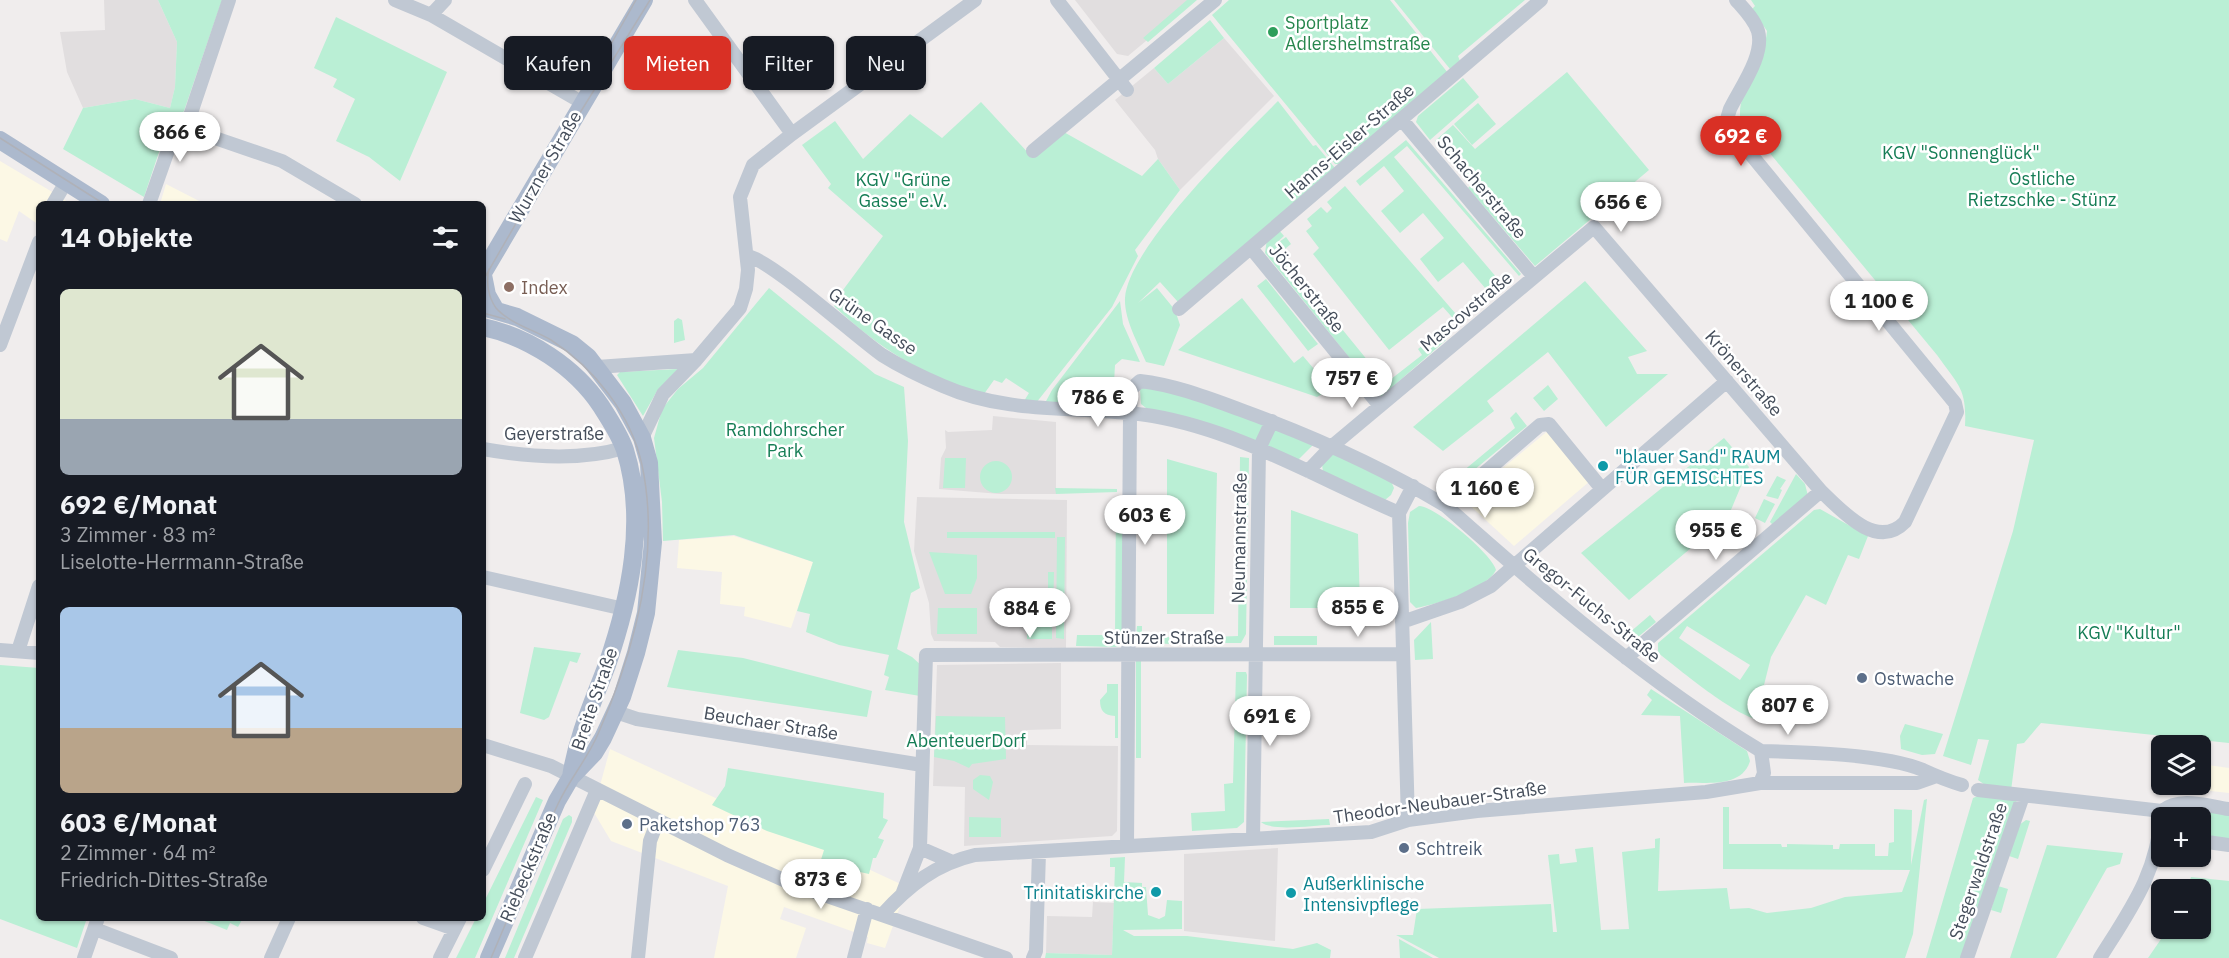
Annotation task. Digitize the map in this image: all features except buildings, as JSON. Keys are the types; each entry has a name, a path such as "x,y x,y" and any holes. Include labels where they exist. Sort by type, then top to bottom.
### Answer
{"main road":[{"name":"Wurzner Straße","path":"486,275 583,102 644,0"},
{"path":"0,139 96,201"},
{"name":"Breite Straße","path":"487,318 517,317 572,344 597,367 614,388 642,438 649,463 653,505 651,578 636,653 615,712 594,753 571,777"},
{"name":"Breite Straße","path":"487,318 542,351 574,374 597,401 624,448 632,485 634,524 631,576 624,609 606,665 576,746 571,777"},
{"name":"Riebeckstraße","path":"489,958 557,801 571,777"}],"street":[{"path":"150,201 177,125 189,119 229,0"},
{"path":"395,0 431,15 583,102"},
{"path":"431,15 445,0"},
{"path":"696,0 792,134"},
{"path":"642,438 663,394 696,360 740,308 747,285 747,256 740,203 741,190 756,162 975,0"},
{"path":"1057,0 1123,85"},
{"path":"1033,151 1123,85 1215,0"},
{"name":"Hanns-Eisler-Straße","path":"1179,309 1541,0"},
{"name":"Krönerstraße","path":"1594,227 1821,491 1847,516 1875,532 1893,531 1909,517 1957,412 1956,403 1730,129 1727,119 1730,109 1756,54 1759,39 1756,26 1736,0"},
{"name":"Schacherstraße","path":"1402,120 1534,277"},
{"path":"177,125 282,161 350,201"},
{"path":"55,201 66,182"},
{"name":"Mascovstraße","path":"1308,471 1331,447 1594,227"},
{"name":"Jöcherstraße","path":"1251,248 1380,406"},
{"path":"0,345 36,250"},
{"name":"Grüne Gasse","path":"747,256 755,258 777,273 884,356 945,387 1001,405 1130,414"},
{"path":"597,367 696,360"},
{"name":"Gregor-Fuchs-Straße","path":"1130,414 1131,389 1140,381 1209,398 1272,421 1413,486 1446,506 1513,566 1626,658 1704,715 1761,751"},
{"path":"1402,622 1470,598 1491,586 1727,381"},
{"path":"1127,846 1130,414 1192,426 1259,449 1399,513"},
{"name":"Neumannstraße","path":"1253,839 1259,449 1272,421"},
{"path":"1446,506 1540,425 1549,424 1602,489"},
{"name":"Geyerstraße","path":"486,449 516,455 601,455 624,448"},
{"path":"1408,820 1399,513 1413,486"},
{"path":"1626,658 1821,491"},
{"path":"486,578 624,609"},
{"path":"18,651 36,595"},
{"path":"0,650 36,653"},
{"name":"Stünzer Straße","path":"926,655 1403,654"},
{"name":"Theodor-Neubauer-Straße","path":"903,892 920,848 926,655"},
{"name":"Beuchaer Straße","path":"615,712 638,719 922,765"},
{"path":"486,746 534,760 763,871 1006,958"},
{"path":"1760,783 1764,773 1761,751"},
{"name":"Theodor-Neubauer-Straße","path":"1761,751 1882,760 1923,770 1934,777 1962,785"},
{"name":"Theodor-Neubauer-Straße","path":"882,915 903,892 950,861 975,855 1371,832 1408,820 1483,810 1706,792 1760,783 1917,783 1934,777"},
{"path":"486,864 525,784"},
{"path":"525,958 597,790"},
{"path":"1978,790 2151,811"},
{"name":"Stegerwaldstraße","path":"1967,958 2023,796"},
{"path":"2168,807 2171,804 2183,802 2229,809"},
{"path":"638,958 650,841 658,820"},
{"path":"2211,843 2229,845"},
{"path":"920,848 950,861"},
{"path":"1033,958 1036,951 1039,852"},
{"path":"2100,958 2141,892 2152,867"},
{"path":"854,958 867,909"},
{"path":"270,958 288,921"},
{"path":"440,921 457,924 440,958"},
{"path":"84,958 97,923 171,958"}],"shaded area":[{"path":"104,0 158,0 177,42 175,87 170,108 135,99 83,108 67,72 60,32 105,30"},
{"path":"1075,0 1195,0 1128,56 1117,54"},
{"path":"1224,38 1274,96 1180,190 1158,159 1155,150 1115,100 1154,68 1168,84"},
{"path":"0,161 66,201 36,201 36,223 19,211 7,242 0,239"},
{"path":"166,184 199,201 161,201"},
{"path":"993,416 1056,422 1056,494 1000,494 939,489 941,458 946,448 945,430 948,432 992,430"},
{"path":"1549,430 1590,481 1514,546 1464,500"},
{"path":"917,497 1067,500 1066,648 1000,647 995,642 934,641 931,634 929,603 914,551"},
{"path":"734,536 813,562 791,628 744,616 745,607 720,604 722,572 677,568 679,540"},
{"path":"1061,663 1061,729 1027,730 1027,745 1118,746 1117,831 1112,836 964,846 965,787 933,786 937,665"},
{"path":"610,749 907,887 885,948 867,943 868,937 784,907 780,919 806,928 796,958 714,958 728,886 611,841 593,811"},
{"path":"2211,765 2229,768 2229,793 2211,791"},
{"path":"1278,848 1275,941 1184,931 1184,854"},
{"path":"1093,902 1114,903 1112,955 1046,953 1047,916 1092,917"}],"green space":[{"path":"158,0 222,0 184,111 166,131 144,197 63,149 83,108 135,99 170,108 175,87 177,42"},
{"path":"1187,0 1197,0 1148,42 1143,38"},
{"path":"1229,0 1390,0 1448,73 1341,164 1335,164 1212,15"},
{"path":"1394,0 1525,0 1458,56 1460,61 1450,69"},
{"name":"Östliche Rietzschke - Stünz","path":"1751,0 2229,0 2229,743 2211,741 2211,735 2154,735 2041,723 2024,743 2017,744 2011,791 1988,787 1978,780 1989,740 1978,739 1971,765 1943,756 2013,531 2034,440 1965,426 1963,395 1937,355 1754,134 1748,138 1742,125 1740,112 1742,99 1759,59 1767,31 1752,9 1755,6"},
{"path":"336,17 447,72 400,181 369,157 336,141 355,99 333,87 337,79 314,68"},
{"path":"1210,20 1224,38 1168,84 1154,68"},
{"path":"1567,72 1649,170 1535,266 1468,188 1472,184 1435,141 1453,125 1475,149"},
{"path":"1463,78 1479,97 1430,140 1416,122 1418,116"},
{"path":"1278,101 1313,146 1316,145 1335,168 1178,302 1160,282 1138,303 1157,288 1175,310 1180,325 1164,366 1146,362 1132,331 1125,306 1131,276 1165,223 1214,167"},
{"name":"KGV \"Grüne Gasse\" e.V.","path":"981,102 1031,156 1062,131 1142,176 1158,159 1180,190 1135,250 1138,256 1112,307 1036,403 1024,401 1029,393 1006,378 1002,383 994,380 984,394 922,370 886,349 834,306 845,292 843,290 883,236 828,188 831,184 802,145 835,121 863,159 910,114 942,138"},
{"path":"1478,103 1496,124 1472,145 1454,124"},
{"path":"1406,140 1521,274 1519,276 1407,146 1394,157 1503,285 1491,295 1463,262 1438,282 1420,259 1444,238 1423,213 1400,233 1381,211 1404,191 1384,166 1360,186 1356,181"},
{"path":"1345,186 1462,321 1458,324 1443,307 1389,350 1313,254 1319,248 1306,231 1312,226 1307,219 1321,207 1327,213 1332,208 1327,202"},
{"path":"1278,229 1284,236 1272,247 1286,237 1291,244 1280,253 1386,383 1422,355 1418,349 1439,332 1446,340 1381,397 1265,253 1267,239"},
{"path":"1266,279 1318,344 1308,351 1257,286"},
{"path":"1585,281 1647,351 1628,357 1637,374 1668,374 1606,427 1548,352 1487,401 1494,411 1443,451 1413,427"},
{"name":"Ramdohrscher Park","path":"769,288 875,374 904,387 908,441 904,522 920,588 911,593 897,649 912,657 922,666 920,696 885,690 889,677 884,675 889,655 839,645 806,632 810,614 797,611 813,562 734,535 663,541 662,502 654,438 662,409 678,389 703,368"},
{"path":"1242,298 1294,363 1303,356 1331,389 1317,397 1178,350"},
{"path":"1120,301 1123,324 1140,362 1122,359 1115,365 1113,401 1106,405 1045,403 1052,390"},
{"path":"678,318 682,320 685,340 674,343 674,321"},
{"path":"678,369 657,391 643,416 617,375 620,372"},
{"path":"1151,385 1265,424 1258,442 1146,408 1141,404 1140,389"},
{"path":"1548,385 1558,399 1544,411 1533,398"},
{"path":"1516,412 1527,426 1450,490 1445,486 1515,428 1510,418"},
{"path":"1275,429 1313,445 1297,461 1268,447 1267,442"},
{"path":"1724,438 1749,467 1728,517 1629,600 1581,553"},
{"path":"1333,454 1391,481 1394,488 1391,495 1385,500 1323,472 1322,464"},
{"path":"1240,457 1249,458 1246,634 1241,643 1211,643 1211,637 1238,636"},
{"path":"945,458 966,458 965,488 943,488"},
{"path":"1167,459 1217,473 1214,614 1167,614"},
{"path":"996,461 1007,466 1012,477 1007,488 996,493 985,488 980,477 985,466"},
{"path":"1796,474 1805,484 1808,496 1775,527 1770,522"},
{"path":"1777,476 1786,480 1780,489 1782,490 1778,499 1766,496"},
{"path":"1055,488 1117,489 1117,492 1056,494"},
{"path":"1764,499 1775,504 1765,523 1755,518"},
{"path":"1116,503 1124,503 1122,642 1120,646 1115,647 1076,646 1077,635 1115,635"},
{"path":"1419,506 1427,508 1450,522 1475,543 1496,570 1491,577 1472,590 1416,608 1410,602 1408,523 1410,512"},
{"path":"1820,509 1868,536 1859,559 1848,555 1826,605 1806,595 1771,657 1764,685 1809,703 1808,706 1786,718 1760,720 1737,711 1693,680 1658,653 1658,643 1814,510","holes":["1687,626 1750,665 1740,680 1679,638"]},
{"path":"1291,510 1358,534 1360,608 1290,608"},
{"path":"947,532 1055,532 1055,538 947,538"},
{"path":"1057,537 1065,537 1064,639 1056,638"},
{"path":"929,552 977,555 977,578 971,594 945,594"},
{"path":"1048,572 1054,572 1053,617 1048,617"},
{"path":"938,608 977,608 977,634 937,634"},
{"path":"1650,615 1656,622 1638,637 1629,633"},
{"path":"1431,622 1433,659 1415,660 1414,640"},
{"path":"1027,623 1052,623 1052,639 1027,639"},
{"path":"1137,626 1142,626 1142,637 1169,637 1169,644 1140,642 1136,637"},
{"path":"1274,636 1317,636 1317,645 1274,645"},
{"path":"534,647 581,653 577,663 570,661 549,717 544,720 520,713"},
{"path":"678,650 743,658 872,691 867,717 667,687"},
{"path":"1136,659 1141,659 1141,758 1136,758"},
{"path":"0,665 36,668 36,921 86,921 77,948 0,919"},
{"path":"1236,672 1246,672 1247,675 1244,822 1237,828 1192,831 1191,813 1225,811 1224,784 1233,783"},
{"path":"1107,684 1118,684 1118,738 1115,738 1115,716 1103,712 1101,707 1100,700 1107,692"},
{"path":"1651,689 1747,751 1750,761 1746,770 1740,776 1723,782 1684,783 1680,716 1641,715 1652,700 1647,695"},
{"name":"AbenteuerDorf","path":"936,716 1005,717 1006,759 972,764 969,768 954,761 934,757"},
{"path":"1905,724 1943,734 1935,754 1922,755 1901,749 1900,736"},
{"path":"728,768 884,793 883,818 888,820 878,838 884,840 876,858 873,858 869,874 820,863 824,850 767,831 712,805 725,786"},
{"name":"AbenteuerDorf","path":"980,775 990,776 993,782 989,800 973,789 973,780"},
{"path":"1978,796 2017,800 1964,958 1926,958 1973,798"},
{"path":"536,797 543,800 475,958 456,958 474,921 486,921 486,898"},
{"path":"1927,799 1913,934 1905,958 1439,958 1396,935 1413,935 1417,909 1551,904 1553,932 1557,932 1548,855 1559,854 1560,864 1577,862 1575,849 1593,847 1601,930 1629,929 1622,852 1655,848 1655,839 1660,838 1658,891 1727,888 1730,909 1749,908 1767,913 1811,908 1845,897 1902,892 1910,870 1723,869 1723,807 1729,807 1729,844 1781,844 1782,847 1787,847 1787,844 1833,845 1833,849 1839,849 1840,844 1875,844 1875,856 1888,856 1889,843 1894,842 1894,809 1912,810 1911,865 1924,800"},
{"path":"2211,811 2229,813 2229,840 2211,838"},
{"path":"569,815 572,817 572,822 514,958 505,958 563,819"},
{"path":"969,817 1001,818 1001,837 969,837"},
{"path":"1329,819 1330,825 1294,827 1274,827 1261,822"},
{"path":"2026,820 2030,821 2018,859 2009,856 2019,825"},
{"path":"2047,845 2123,853 2120,864 2107,868 2056,958 2010,958"},
{"path":"1125,857 1124,882 1142,883 1142,887 1146,887 1148,915 1159,919 1165,916 1167,900 1182,901 1182,929 1123,930 1134,936 1187,936 1293,949 1317,943 1331,950 1330,958 1045,958 1046,953 1112,955 1115,867 1110,867 1110,858"},
{"path":"2211,879 2229,881 2229,958 2148,958 2161,939 2211,939"},
{"path":"1998,886 2008,889 2001,913 1991,910"},
{"path":"204,921 241,921 238,927 230,923 227,930"},
{"path":"1399,939 1433,958 1400,958"}],"tram line":[{"path":"612,42 636,0"},
{"path":"486,275 578,116 650,0"},
{"path":"0,138 99,201"},
{"path":"489,269 488,289 496,308 508,318 567,351 596,378 620,410 637,446 642,465 647,499 648,533 641,602 623,670 611,703 594,743 558,804 491,958"},
{"path":"486,314 505,319"}],"place":[{"name":"Sportplatz Adlershelmstraße","path":"1273,32"},
{"name":"Index","path":"509,287"},
{"name":"\"blauer Sand\" RAUM FÜR GEMISCHTES","path":"1603,466"},
{"name":"Ostwache","path":"1862,678"},
{"name":"Paketshop 763","path":"627,824"},
{"name":"Schtreik","path":"1404,848"},
{"name":"Trinitatiskirche","path":"1156,892"},
{"name":"Außerklinische Intensivpflege","path":"1291,893"}],"park label":[{"name":"KGV \"Sonnenglück\"","path":"1961,152"},
{"name":"KGV \"Kultur\"","path":"2129,632"}]}
